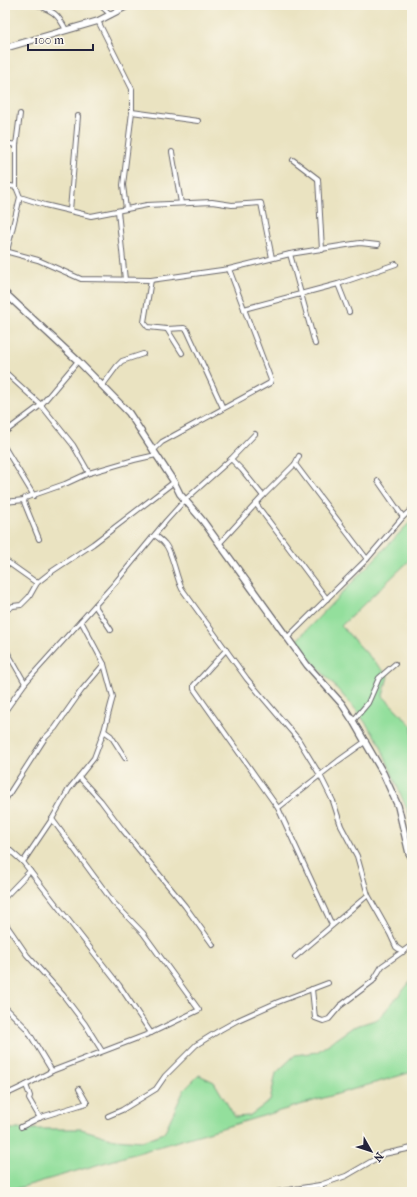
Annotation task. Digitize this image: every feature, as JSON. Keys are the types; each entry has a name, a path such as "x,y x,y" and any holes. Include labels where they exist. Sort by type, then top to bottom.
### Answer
{"street":[{"path":"38,5 54,12 61,19 66,30"},
{"path":"100,5 111,15"},
{"path":"5,48 98,21 129,5"},
{"path":"98,21 132,89 132,112 123,185 126,209"},
{"path":"132,112 198,121"},
{"path":"20,114 16,145 16,186 20,197 6,251 38,260 81,279 151,280 229,269 290,254 360,243 378,245"},
{"path":"70,210 78,116"},
{"path":"5,143 16,145"},
{"path":"172,152 181,203"},
{"path":"293,160 318,179 322,250"},
{"path":"5,185 16,186"},
{"path":"20,197 45,205 91,216 147,204 212,202 232,205 261,203 272,258"},
{"path":"118,211 125,280"},
{"path":"290,254 315,344"},
{"path":"244,308 338,284 396,264"},
{"path":"5,502 24,500 89,473 155,453 162,442 270,383 271,380 229,269"},
{"path":"151,280 144,322 148,327 167,329 184,328 190,333 223,408"},
{"path":"338,284 349,312"},
{"path":"5,293 103,385 129,413 174,482 180,494 219,544 307,665 342,704 366,741 383,773 398,806 409,853 412,858"},
{"path":"167,329 182,353"},
{"path":"103,385 122,361 143,354"},
{"path":"5,432 42,406 78,361"},
{"path":"5,372 42,406 73,445 89,473"},
{"path":"5,711 25,683 95,606 185,500 231,459 255,434"},
{"path":"5,448 34,496"},
{"path":"219,544 295,464 299,456"},
{"path":"231,459 263,496"},
{"path":"295,464 367,559"},
{"path":"378,481 403,517"},
{"path":"5,612 13,606 20,605 25,602 37,583 93,544 174,482"},
{"path":"24,500 39,539"},
{"path":"256,504 327,599"},
{"path":"287,638 367,559 403,517 412,509"},
{"path":"155,535 165,544 178,581 182,588 247,679 298,739 320,775 333,801 345,835 357,856 368,895 396,947 403,952"},
{"path":"6,561 37,583"},
{"path":"95,606 111,630"},
{"path":"22,862 52,819 69,789 94,758 104,731 113,697 104,664 80,621"},
{"path":"5,648 25,683"},
{"path":"226,650 194,685 194,689 278,808 332,925"},
{"path":"5,800 45,738 56,728 81,690 104,664"},
{"path":"354,721 368,703 379,678 395,664"},
{"path":"104,731 111,736 125,758"},
{"path":"278,808 366,741"},
{"path":"80,777 185,906 212,945"},
{"path":"5,1095 52,1071 151,1033 199,1010 143,933 113,902 52,819"},
{"path":"5,846 30,871 118,984 151,1033"},
{"path":"5,897 30,871"},
{"path":"295,957 368,895"},
{"path":"5,923 27,955 63,995 85,1024 102,1051"},
{"path":"312,989 315,1018 322,1021 328,1019 340,1006 373,981 382,966 412,945"},
{"path":"108,1116 122,1110 156,1089 165,1076 196,1045 238,1020 328,983"},
{"path":"5,1007 26,1028 52,1071"},
{"path":"26,1085 30,1096 29,1099 40,1118"},
{"path":"21,1127 40,1118 87,1103 79,1089"},
{"path":"277,1192 320,1185 346,1176 384,1154 412,1148"},
{"path":"320,1185 323,1192"}],"green space":[{"path":"412,520 412,558 341,626 388,676 383,696 412,726 412,822 379,742 357,711 295,642"},
{"path":"412,980 412,1072 5,1192 5,1129 81,1129 114,1139 142,1141 164,1133 184,1090 199,1075 214,1082 235,1117 249,1116 270,1101 276,1073 295,1055 317,1052 353,1027 378,1019"}]}
